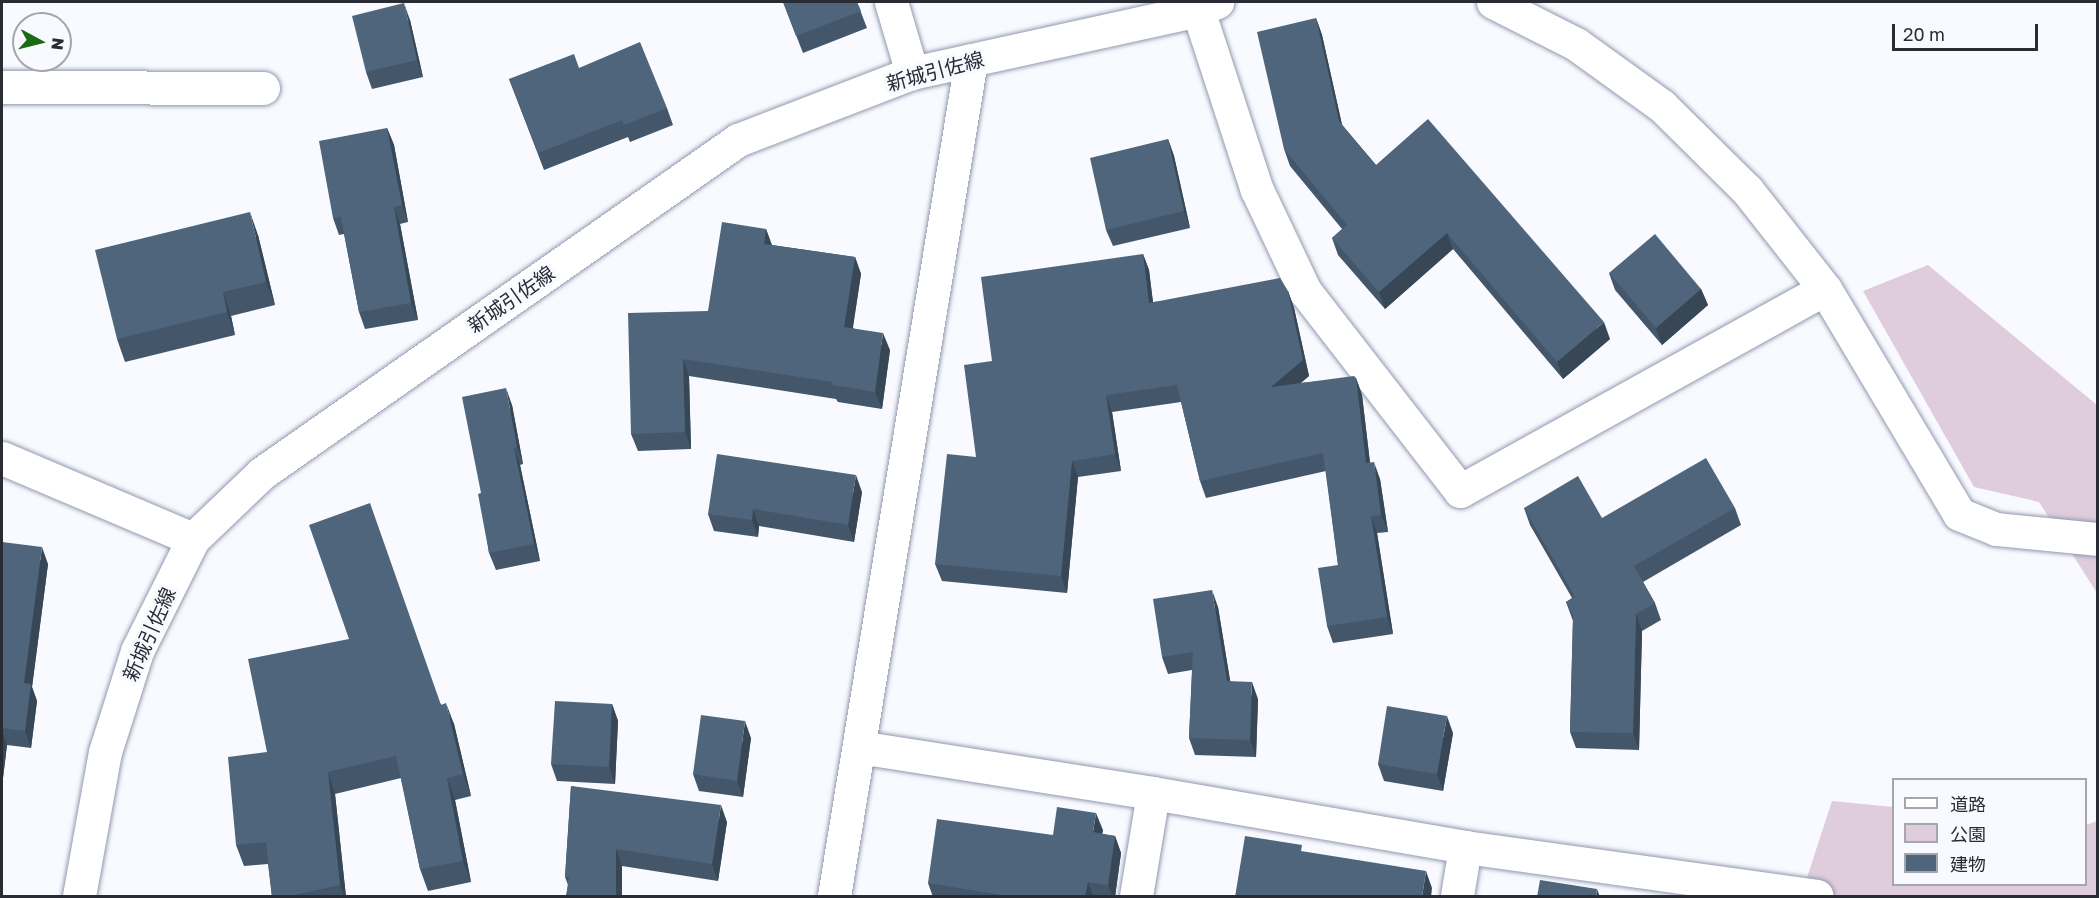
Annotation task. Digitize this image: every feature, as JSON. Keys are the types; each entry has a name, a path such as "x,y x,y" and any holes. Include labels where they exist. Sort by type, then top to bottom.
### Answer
{"street":[{"path":"891,2 912,73"},
{"path":"1493,2 1576,44 1662,106 1747,190 1825,289 1959,514 1996,529 2097,539"},
{"path":"1207,6 1257,190 1305,291 1460,491 1825,289"},
{"name":"新城引佐線","path":"79,897 105,752 136,651 193,539 262,473 738,140 912,73 1207,6"},
{"path":"834,897 970,60"},
{"path":"2,87 263,88"},
{"path":"2,458 193,539"},
{"path":"859,747 1153,793 1465,847 1817,897"},
{"path":"1136,897 1153,793"},
{"path":"1457,897 1465,847"}],"green space":[{"path":"1928,265 2097,405 2097,593 2039,502 1974,487 1863,291"},
{"path":"1832,801 1892,807 1892,886 2087,886 2087,825 2097,821 2097,896 1801,896"}],"building":[{"path":"783,2 857,2 861,11 796,36"},
{"path":"404,3 417,60 366,72 352,16"},
{"path":"1316,18 1339,121 1376,165 1428,119 1604,322 1557,362 1447,233 1379,292 1332,238 1347,225 1284,149 1257,32"},
{"path":"640,42 667,108 624,125 622,120 538,153 509,79 574,54 579,68"},
{"path":"387,128 402,205 394,207 411,303 359,312 341,217 333,218 319,141"},
{"path":"1168,139 1184,211 1106,230 1090,158"},
{"path":"250,212 266,282 223,292 227,312 117,339 95,250"},
{"path":"722,222 766,229 764,244 855,257 844,327 883,333 875,392 832,385 832,382 683,359 685,432 631,434 628,313 708,311"},
{"path":"1655,234 1701,289 1656,328 1609,273"},
{"path":"1143,254 1149,303 1280,278 1288,291 1303,360 1271,387 1354,376 1356,378 1366,463 1374,462 1381,515 1371,516 1387,617 1327,626 1318,568 1338,565 1323,453 1200,481 1177,385 1106,395 1115,454 1072,461 1061,576 935,564 947,454 976,457 964,365 992,361 981,277"},
{"path":"506,388 517,447 514,448 534,544 489,553 478,494 481,493 462,397"},
{"path":"717,454 856,475 848,525 753,509 752,520 708,514"},
{"path":"1706,458 1735,508 1634,566 1655,603 1636,614 1633,733 1570,732 1573,615 1566,602 1575,597 1524,508 1578,476 1602,518"},
{"path":"370,503 441,705 446,703 463,774 447,778 463,861 420,869 396,756 328,772 340,885 285,897 272,897 266,842 236,845 228,757 267,752 248,659 349,639 309,525"},
{"path":"2,542 42,547 24,683 31,684 25,731 2,728"},
{"path":"1212,590 1227,681 1252,682 1250,740 1189,738 1193,652 1162,657 1153,599"},
{"path":"555,701 612,704 609,767 551,764"},
{"path":"1387,706 1447,716 1437,774 1378,764"},
{"path":"701,715 745,721 737,781 693,774"},
{"path":"571,786 721,805 712,864 616,849 616,897 566,897 569,877 565,877"},
{"path":"1057,807 1096,813 1093,832 1115,836 1108,885 1088,882 1085,897 1013,897 928,883 937,819 1053,835"},
{"path":"1245,836 1302,845 1301,851 1426,871 1422,897 1235,897"},
{"path":"1540,880 1597,889 1596,897 1537,897"}]}
